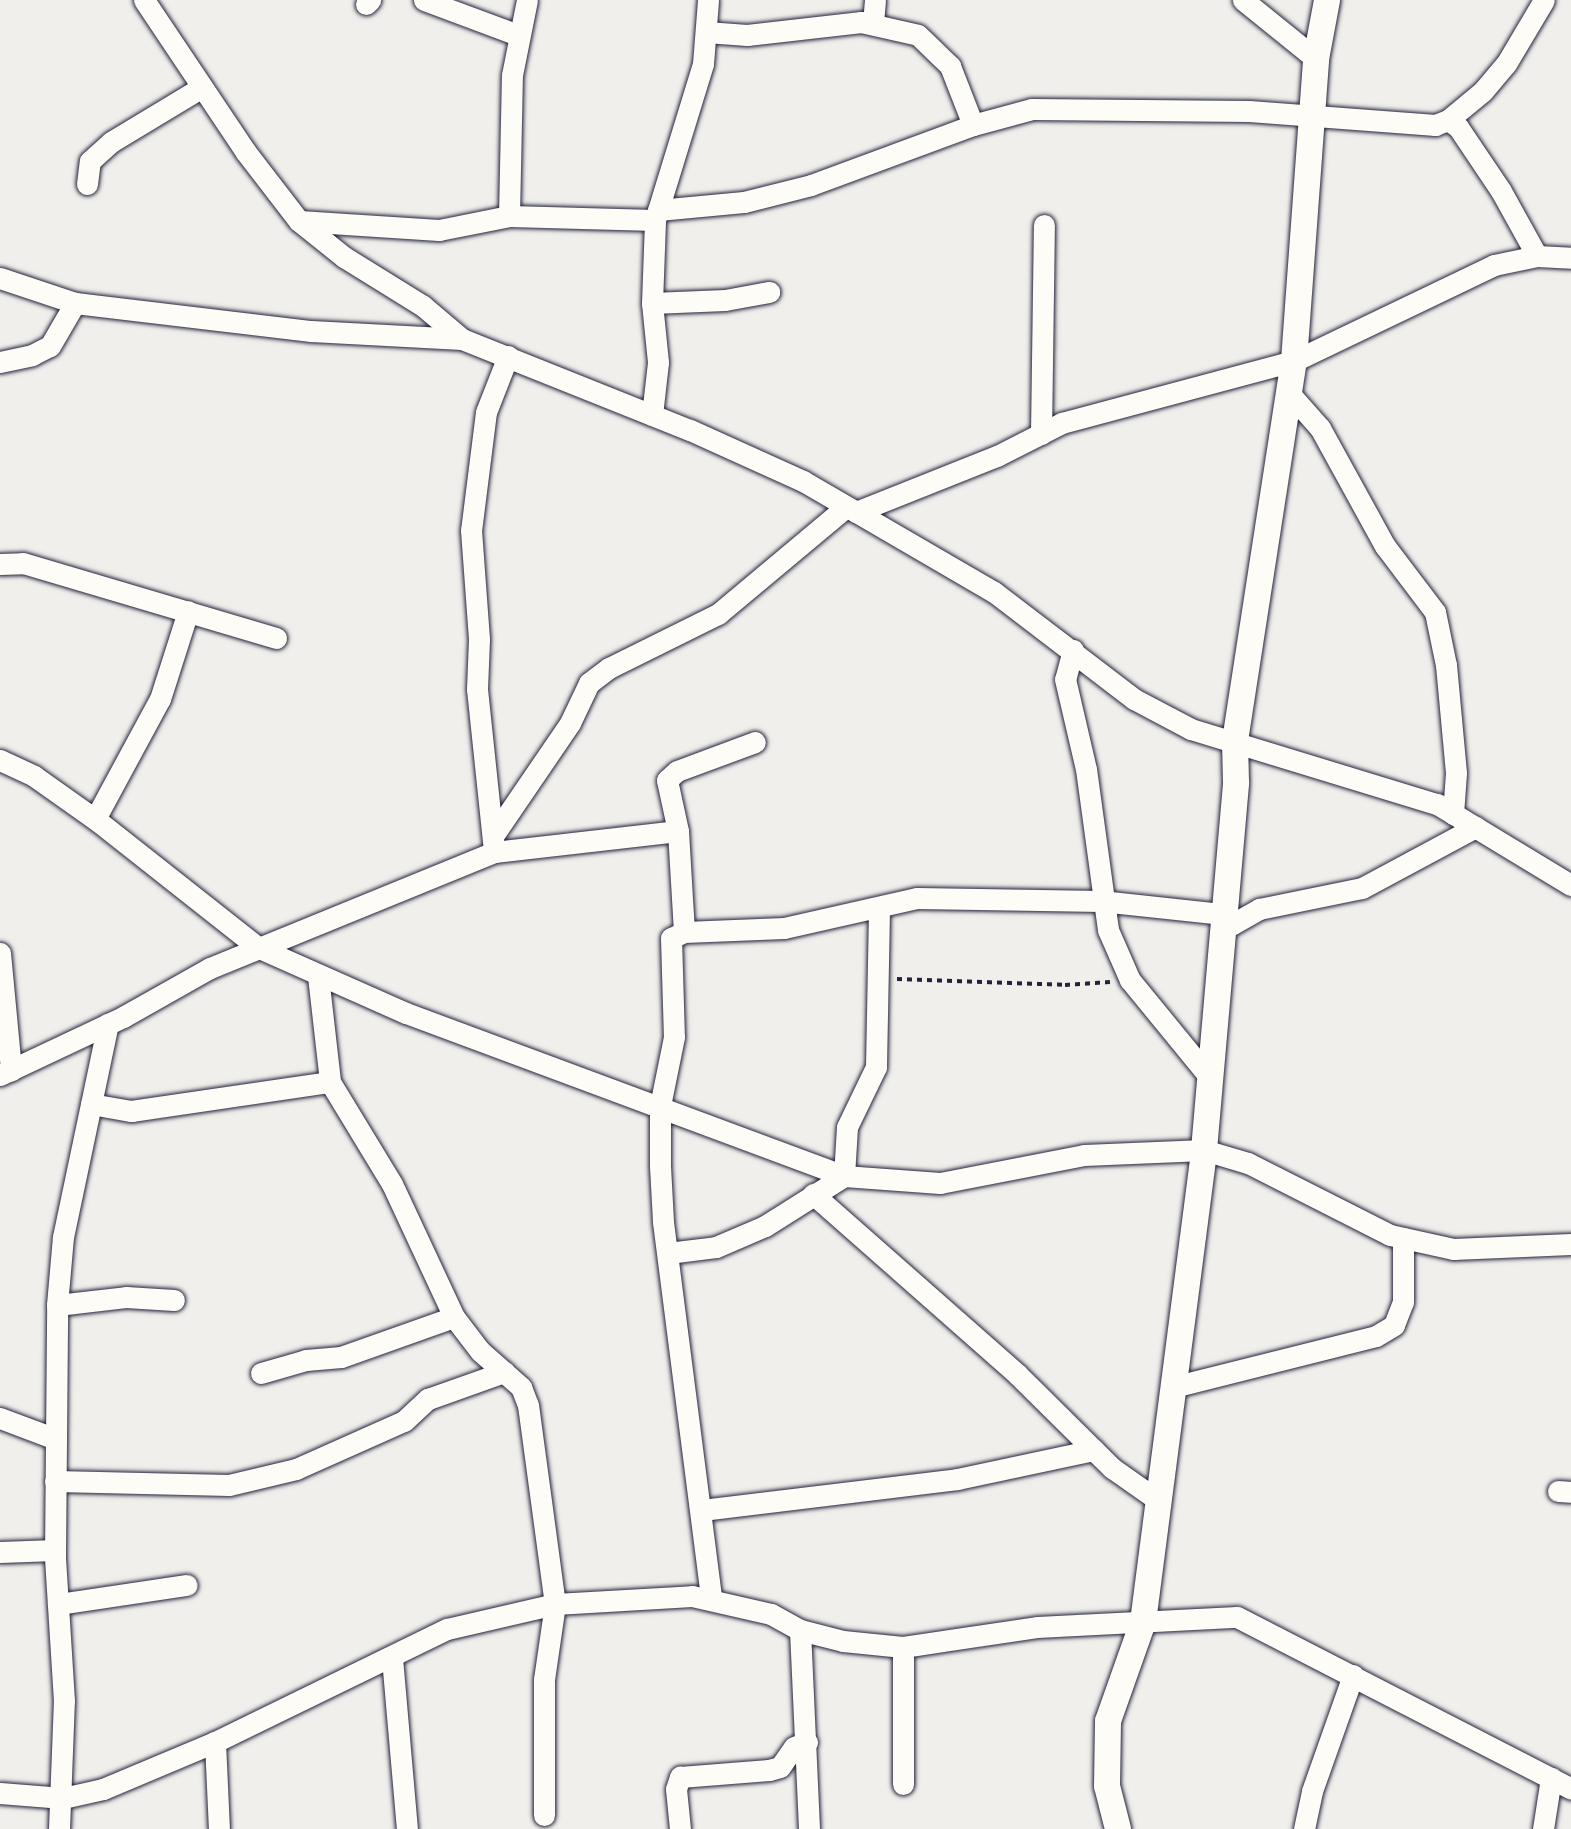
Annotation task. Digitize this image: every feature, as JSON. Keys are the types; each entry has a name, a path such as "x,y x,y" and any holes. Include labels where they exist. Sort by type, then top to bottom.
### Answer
{"street":[{"path":"144,0 202,87 299,220 344,257 423,306 463,339"},
{"path":"424,0 518,35"},
{"path":"509,216 512,75 527,0"},
{"path":"652,415 657,362 652,303 657,215 703,64 708,0"},
{"path":"873,23 875,0"},
{"path":"1243,0 1316,59"},
{"path":"1118,1829 1107,1786 1108,1721 1143,1622 1204,1150 1236,782 1235,741 1294,361 1315,117 1316,59 1328,0"},
{"path":"299,220 439,230 509,216 657,215 744,202 811,185 973,125 1032,109 1176,108 1420,126 1448,120 1506,64 1544,0"},
{"path":"706,32 747,35 873,23 918,34 933,44 950,66 973,125"},
{"path":"87,184 90,161 111,142 202,87"},
{"path":"1448,120 1458,127 1501,191 1537,256"},
{"path":"1041,434 1044,225"},
{"path":"0,953 6,1073 108,1024 209,968 495,842 545,764 589,683 609,668 718,614 851,509 1041,434 1133,402 1294,361 1494,265 1537,256 1571,258"},
{"path":"0,278 75,303 324,332 463,339 508,356 803,481 995,592 1134,699 1191,729 1235,741 1453,814 1571,885"},
{"path":"652,303 725,300 769,292"},
{"path":"0,362 32,355 50,346 75,303"},
{"path":"508,356 486,412 471,530 479,639 477,689 495,842 511,854 678,831"},
{"path":"1289,393 1320,428 1385,546 1436,612 1447,665 1456,773 1453,814"},
{"path":"1,567 23,563 276,638"},
{"path":"95,819 160,699 188,611"},
{"path":"1073,650 1065,678 1086,769 1101,901 1130,980 1211,1079"},
{"path":"684,932 678,831 667,780 677,771 755,742"},
{"path":"0,760 34,776 95,819 257,947 406,1013 660,1105 844,1177 940,1183 1084,1155 1204,1150 1248,1163 1321,1204 1403,1238 1453,1249 1571,1244"},
{"path":"710,1599 702,1510 668,1253 660,1105 674,1038 671,937 684,932 784,928 917,898 1101,901 1223,913 1259,909 1362,888 1476,827"},
{"path":"844,1177 847,1127 876,1067 881,978 879,907"},
{"path":"1223,913 1259,909"},
{"path":"318,976 330,1082 392,1184 454,1317 480,1351 521,1387 528,1405 555,1604 544,1679 544,1815"},
{"path":"59,1829 63,1798 65,1701 55,1550 57,1304 63,1237 108,1024"},
{"path":"91,1104 131,1111 330,1082"},
{"path":"668,1253 716,1247 765,1226 844,1177"},
{"path":"813,1194 1017,1374 1094,1450 1158,1501"},
{"path":"1173,1387 1376,1336 1394,1325 1403,1302 1403,1238"},
{"path":"57,1304 126,1297 174,1300"},
{"path":"261,1373 306,1360 341,1357 454,1317"},
{"path":"55,1481 229,1485 296,1469 404,1421 428,1399 504,1372"},
{"path":"0,1418 56,1439"},
{"path":"702,1510 957,1479 1094,1450"},
{"path":"0,1552 55,1550"},
{"path":"58,1604 187,1584"},
{"path":"0,1793 63,1798 103,1789 215,1742 447,1629 555,1604 632,1597 710,1599 771,1614 800,1630 843,1641 903,1647 1037,1627 1237,1617 1571,1789"},
{"path":"800,1630 809,1829"},
{"path":"903,1647 904,1784"},
{"path":"392,1658 407,1829"},
{"path":"1304,1829 1312,1791 1353,1675"},
{"path":"215,1742 219,1829"},
{"path":"680,1829 676,1789 680,1777 780,1767 794,1746 807,1742"},
{"path":"1543,1829 1551,1778"}],"path":[{"path":"881,978 1065,985 1130,980"}]}
